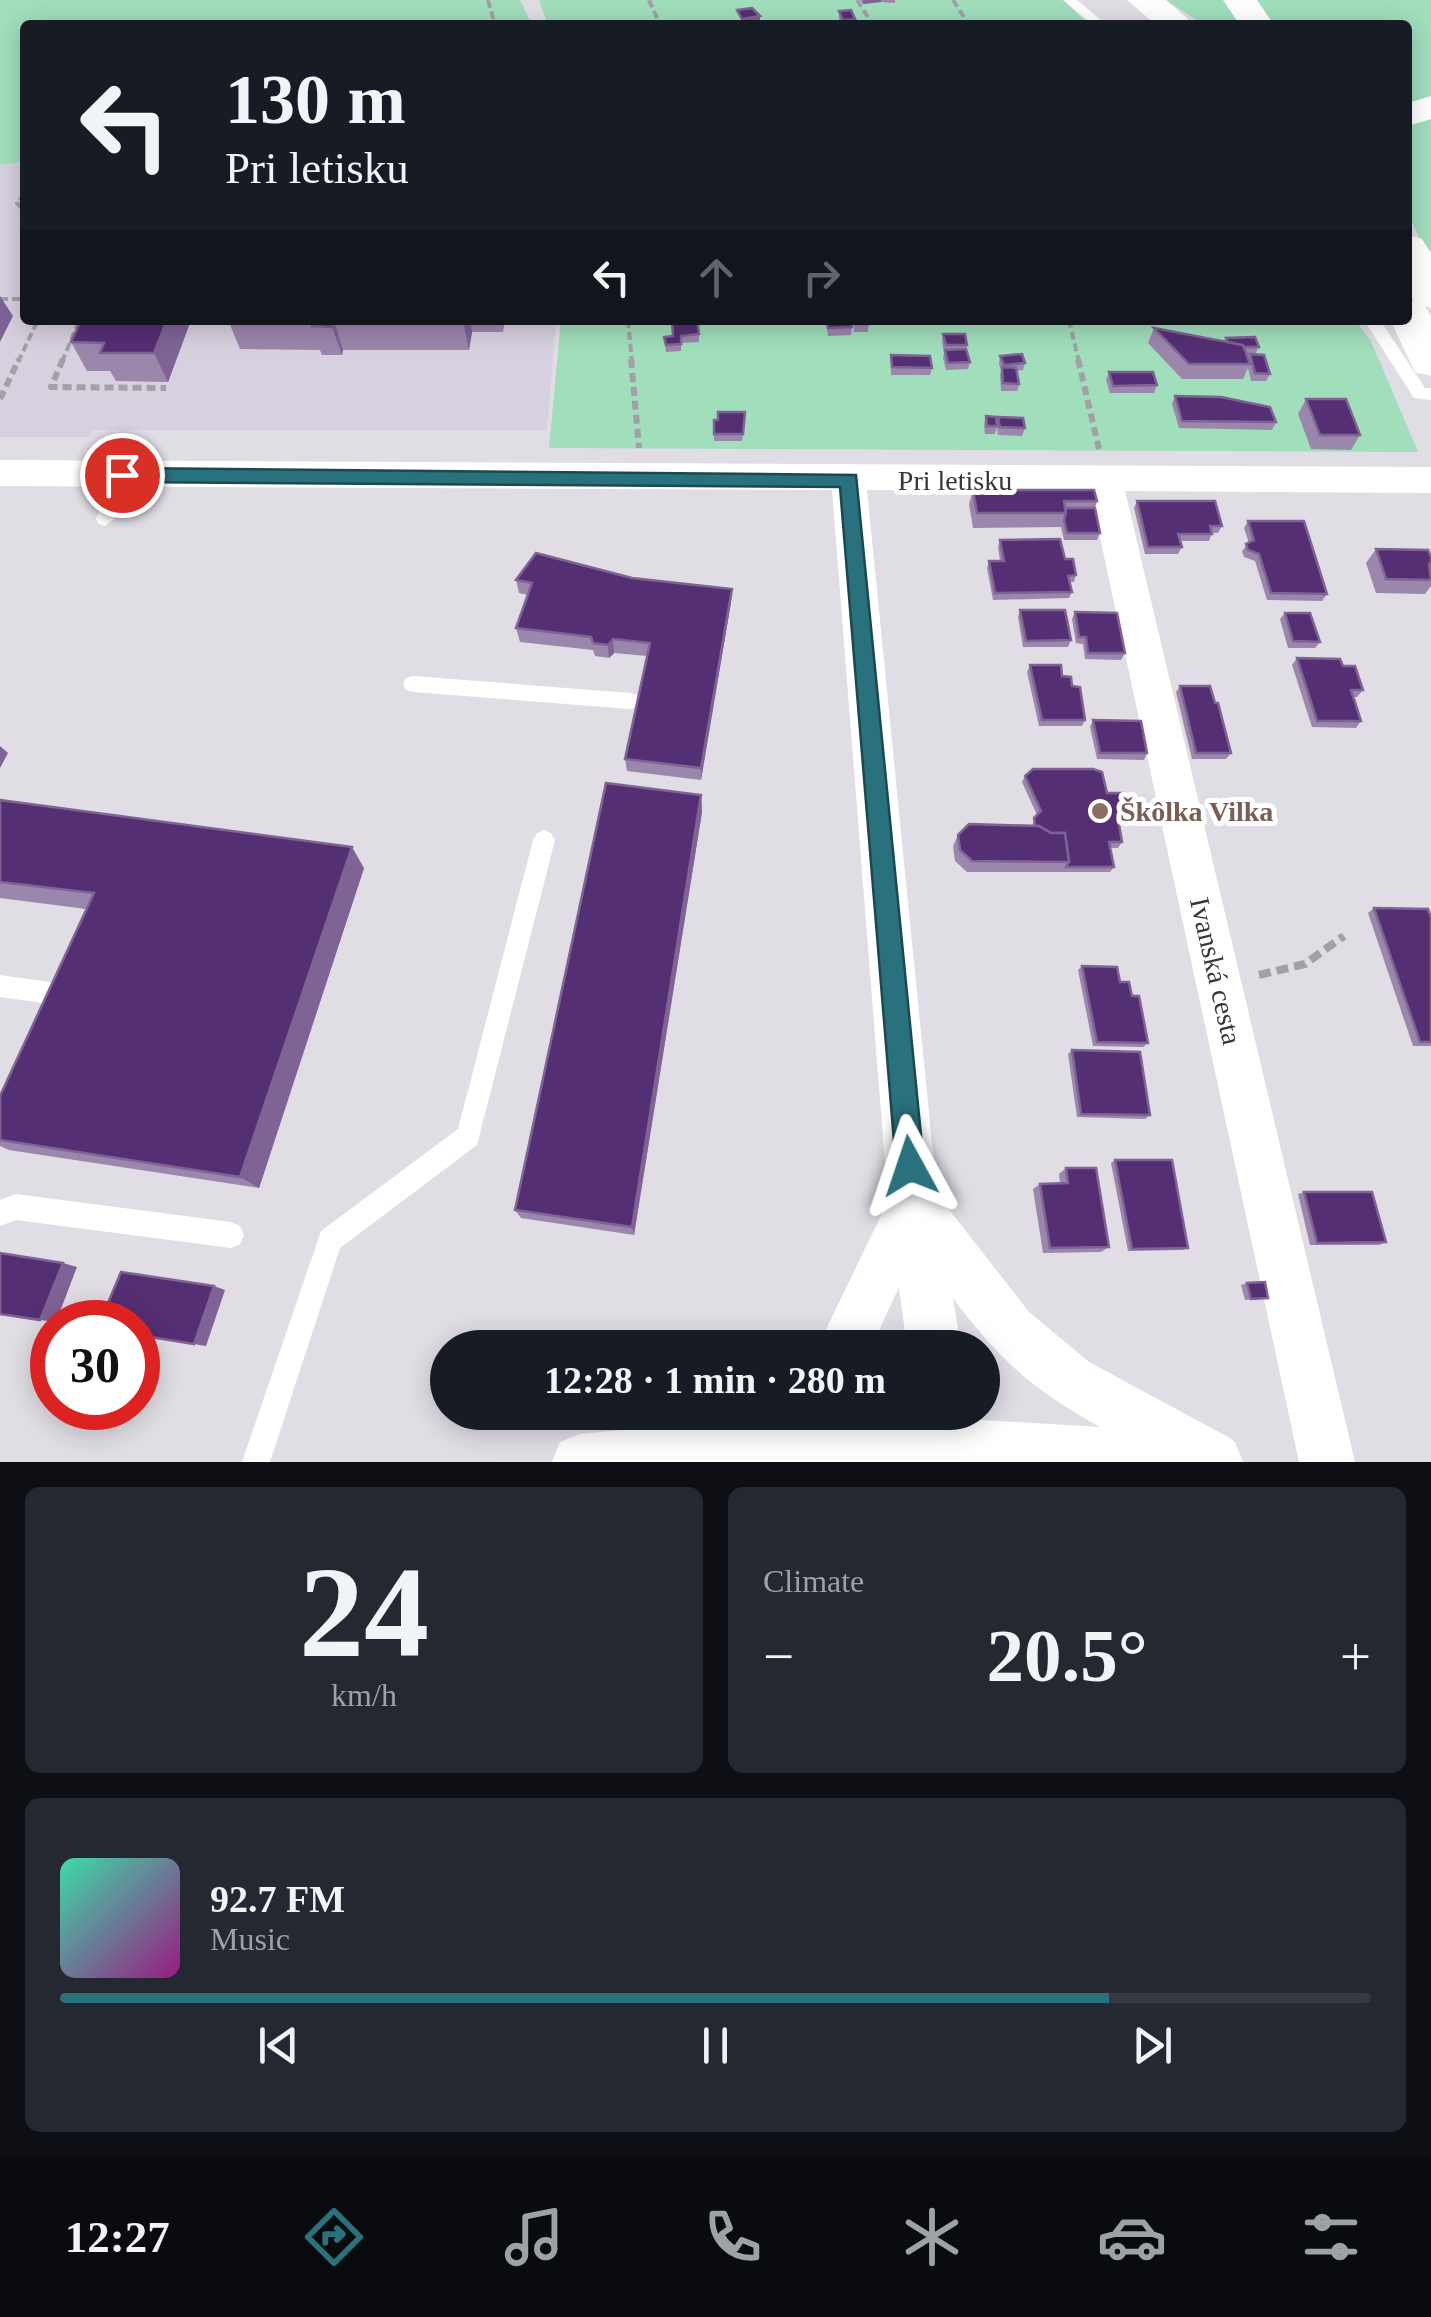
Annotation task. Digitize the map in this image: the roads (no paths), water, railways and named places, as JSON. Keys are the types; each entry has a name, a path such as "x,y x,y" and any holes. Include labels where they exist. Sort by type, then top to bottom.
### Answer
{"main road":[{"path":"1144,0 1171,20"},
{"path":"1412,109 1427,87"},
{"path":"1412,256 1431,294"},
{"path":"1412,321 1431,361"}],"street":[{"name":"Pri letisku","path":"0,474 1431,480"},
{"path":"849,480 913,1203 931,1330"},
{"name":"Ivanská cesta","path":"1105,480 1327,1462"},
{"path":"852,1330 913,1203"},
{"path":"913,1203 1010,1331 1070,1380 1216,1462"},
{"path":"580,1462 763,1430"},
{"path":"954,1430 1216,1462"}],"lane":[{"path":"1069,0 1095,20"},
{"path":"1375,325 1420,394 1431,394"},
{"path":"105,520 122,475"},
{"path":"412,684 630,701"},
{"path":"256,1462 330,1240 468,1136 544,840"},
{"path":"0,986 64,995"},
{"path":"0,1212 16,1207 231,1235"}],"place":[{"name":"Škôlka Vilka","path":"1100,811"}]}
